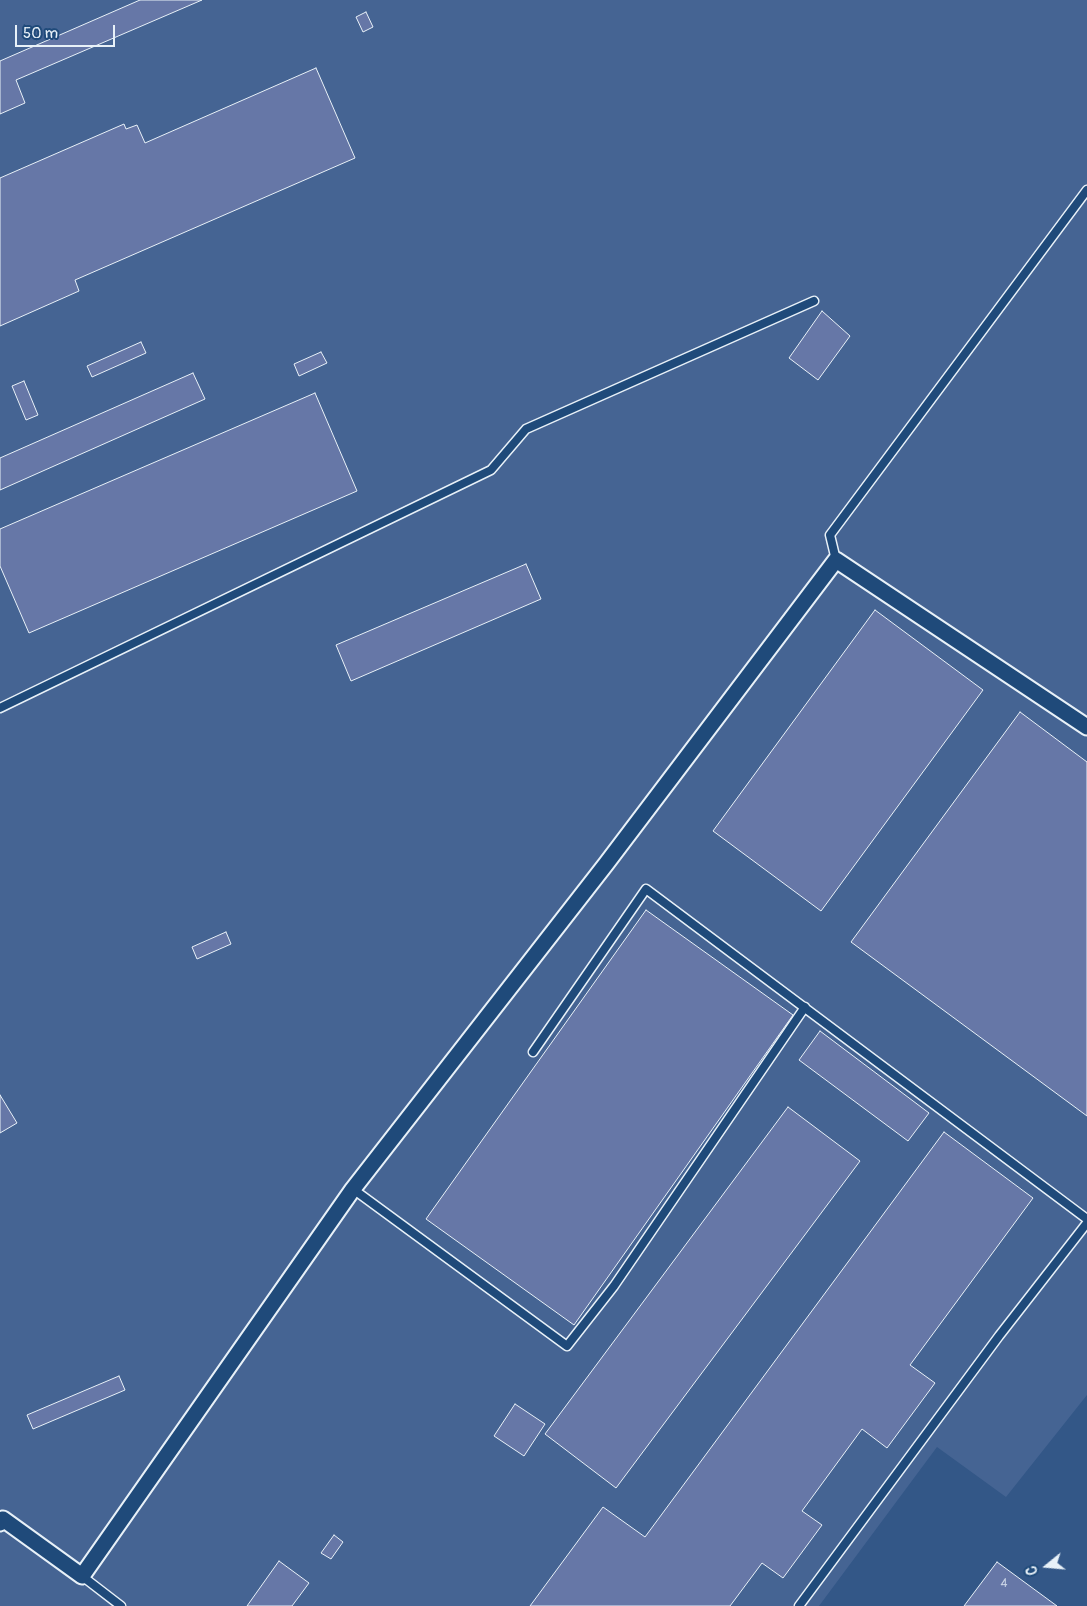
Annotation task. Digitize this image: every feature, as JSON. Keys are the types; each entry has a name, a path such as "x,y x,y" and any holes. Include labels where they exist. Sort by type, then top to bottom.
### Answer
{"street":[{"path":"1,1517 82,1576 353,1189 606,864 836,560 1087,727"}],"lane":[{"path":"836,560 830,535 1087,190"},
{"path":"0,708 491,470 526,429 814,301"},
{"path":"533,1052 646,889 1087,1218"},
{"path":"353,1189 567,1346 614,1286 805,1007"},
{"path":"799,1606 999,1336 1087,1223"},
{"path":"82,1576 121,1606"}],"shaded area":[{"path":"0,0 1087,0 1087,1395 1006,1497 937,1447 819,1606 0,1606"}],"building":[{"path":"140,0 202,0 16,80 25,103 0,114 0,61"},
{"path":"366,12 373,27 363,32 356,17"},
{"path":"316,68 355,158 75,280 79,291 0,326 0,178 124,124 126,129 137,125 145,143"},
{"path":"822,311 850,336 818,380 789,358"},
{"path":"141,342 146,353 92,377 87,366"},
{"path":"321,352 327,363 299,376 294,364"},
{"path":"193,373 205,399 0,490 0,458"},
{"path":"24,381 38,415 26,420 12,386"},
{"path":"315,393 357,491 29,633 0,566 0,529"},
{"path":"526,564 541,599 351,681 336,645"},
{"path":"875,610 983,690 821,911 713,831"},
{"path":"1020,712 1087,762 1087,1116 851,942"},
{"path":"646,910 793,1015 574,1325 426,1219"},
{"path":"226,932 231,944 197,959 192,947"},
{"path":"820,1031 929,1113 908,1141 799,1060"},
{"path":"0,1095 17,1123 0,1133"},
{"path":"788,1107 860,1161 616,1488 545,1434"},
{"path":"944,1132 1033,1198 910,1365 935,1383 887,1448 862,1429 802,1511 822,1525 783,1578 762,1563 730,1606 530,1606 603,1507 645,1537"},
{"path":"119,1376 125,1390 33,1429 27,1415"},
{"path":"515,1404 545,1424 524,1456 494,1436"},
{"path":"334,1535 343,1542 331,1559 321,1553"},
{"path":"279,1561 309,1583 292,1606 247,1606"},
{"path":"997,1562 1057,1606 964,1606"}]}
